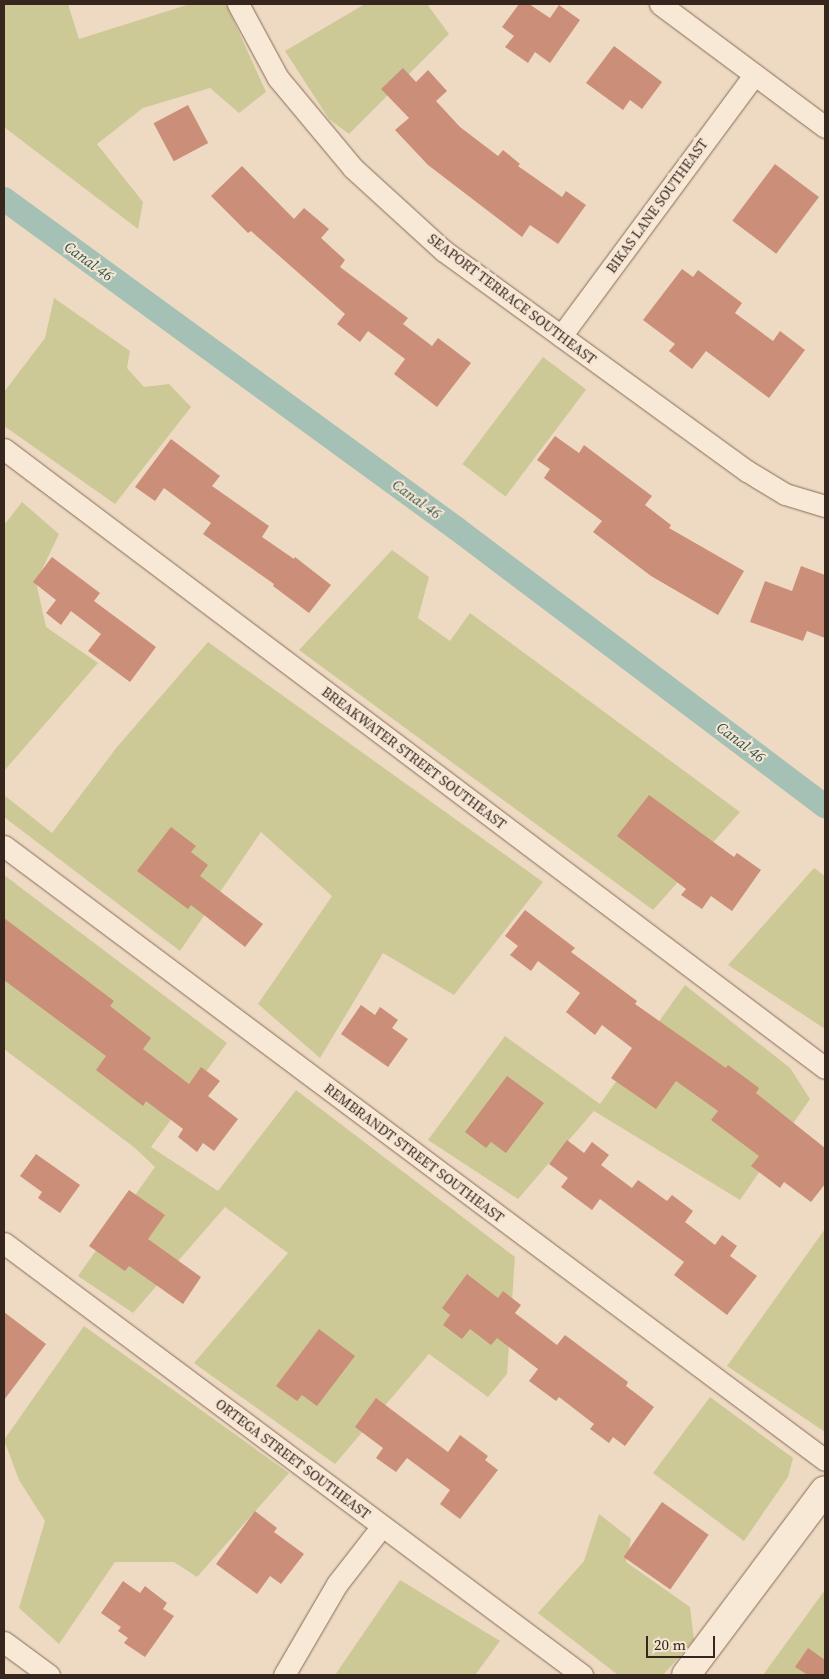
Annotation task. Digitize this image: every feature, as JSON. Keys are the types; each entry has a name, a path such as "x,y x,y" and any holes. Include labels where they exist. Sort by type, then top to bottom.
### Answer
{"street":[{"name":"SEAPORT TERRACE SOUTHEAST","path":"238,4 278,78 352,168 444,251 747,471 785,494 825,506"},
{"path":"660,4 825,127"},
{"name":"BIKAS LANE SOUTHEAST","path":"561,336 754,75"},
{"name":"BREAKWATER STREET SOUTHEAST","path":"4,449 825,1068"},
{"name":"REMBRANDT STREET SOUTHEAST","path":"4,846 825,1460"},
{"name":"ORTEGA STREET SOUTHEAST","path":"4,1242 582,1675"},
{"path":"686,1675 825,1490"},
{"path":"284,1675 338,1584 382,1526"},
{"path":"4,1642 49,1675"}],"shaded area":[{"path":"4,4 68,4 79,39 190,4 226,4 266,92 239,113 210,88 143,108 97,144 143,202 138,229 4,127"},
{"path":"365,4 427,4 449,34 349,134 329,119 285,51"},
{"path":"54,298 130,351 127,368 144,387 169,384 191,407 115,504 4,426 4,392 45,338"},
{"path":"543,357 586,389 505,497 462,464"},
{"path":"22,502 59,534 36,582 46,627 98,663 4,771 4,525"},
{"path":"392,550 429,577 418,618 450,641 470,613 740,812 653,910 299,650"},
{"path":"208,642 543,882 454,995 383,953 320,1058 258,1004 332,896 261,832 180,951 4,817 4,795 52,833 117,747"},
{"path":"814,868 825,876 825,1029 728,965"},
{"path":"4,875 227,1043 151,1147 218,1191 296,1090 515,1257 507,1374 488,1397 429,1354 335,1464 194,1363 288,1253 225,1207 133,1313 78,1276 155,1167 135,1148 4,1049"},
{"path":"685,985 790,1068 810,1099 740,1200 594,1111 518,1199 428,1140 505,1036 600,1104"},
{"path":"825,1229 825,1432 727,1366"},
{"path":"84,1326 289,1473 197,1577 174,1562 115,1562 59,1644 19,1608 45,1521 19,1480 4,1440"},
{"path":"710,1397 793,1458 788,1477 744,1541 653,1473"},
{"path":"599,1514 631,1539 626,1562 690,1607 694,1640 663,1675 618,1675 538,1613 584,1561"},
{"path":"400,1580 500,1641 475,1675 335,1675"},
{"path":"825,1590 825,1675 763,1675"}],"building":[{"path":"519,4 529,4 550,18 559,5 580,20 550,63 535,52 528,63 505,47 514,36 502,27"},
{"path":"614,46 662,82 642,109 630,100 623,110 586,83"},
{"path":"403,68 416,82 428,70 447,91 436,101 460,127 498,156 503,150 520,164 518,166 562,197 566,191 586,205 558,244 530,225 522,237 428,165 395,130 409,118 381,89"},
{"path":"188,105 208,143 174,161 154,123"},
{"path":"775,164 819,197 776,254 732,221"},
{"path":"242,166 294,219 304,208 329,229 321,238 345,260 340,267 408,318 403,324 432,346 438,338 471,363 437,407 394,374 405,359 368,331 360,342 337,324 345,314 251,231 248,233 211,196"},
{"path":"682,269 693,277 698,270 742,303 735,313 773,341 780,331 805,350 769,398 706,351 692,369 669,351 675,344 643,320"},
{"path":"555,436 579,453 584,445 652,496 645,505 671,525 669,528 744,571 718,615 651,576 593,532 602,521 544,478 550,469 537,460"},
{"path":"171,439 220,476 212,486 269,526 262,537 294,559 295,557 331,585 309,613 273,586 274,584 203,534 211,523 164,488 155,501 135,487"},
{"path":"52,557 100,593 94,601 156,647 130,682 88,651 101,634 71,611 61,625 46,613 56,600 33,582"},
{"path":"801,566 825,575 825,638 807,631 803,641 750,622 765,581 792,591"},
{"path":"649,795 734,857 737,853 761,870 732,911 711,896 702,909 681,895 686,889 617,836"},
{"path":"171,827 196,846 191,852 208,865 200,876 263,924 245,947 191,905 188,909 137,871"},
{"path":"525,910 575,948 571,952 637,1001 635,1004 726,1068 728,1065 759,1088 756,1093 825,1148 825,1184 811,1202 784,1182 780,1188 751,1166 759,1156 711,1120 718,1111 676,1081 656,1109 611,1078 632,1048 602,1025 595,1035 566,1012 580,993 538,961 531,971 510,955 518,946 505,936"},
{"path":"4,918 114,1001 110,1006 151,1038 143,1049 189,1084 201,1067 220,1081 208,1096 238,1119 214,1151 203,1143 197,1152 178,1137 183,1129 146,1101 143,1106 96,1070 106,1056 4,980"},
{"path":"361,1005 375,1015 380,1007 398,1020 392,1028 408,1039 388,1067 341,1034"},
{"path":"507,1076 544,1103 506,1153 491,1142 486,1148 465,1132"},
{"path":"567,1140 584,1153 592,1142 609,1155 601,1165 632,1188 638,1180 667,1201 672,1195 693,1211 685,1222 715,1245 722,1235 737,1246 730,1256 757,1276 727,1315 674,1275 684,1262 600,1199 592,1210 561,1187 568,1178 549,1164"},
{"path":"36,1154 80,1185 60,1213 38,1198 42,1192 20,1176"},
{"path":"129,1190 165,1215 148,1239 201,1277 183,1304 129,1266 125,1271 89,1246"},
{"path":"467,1274 498,1298 503,1291 521,1305 515,1313 557,1345 565,1335 628,1382 626,1386 654,1407 625,1446 613,1437 609,1443 590,1429 594,1424 559,1397 556,1401 529,1381 538,1369 497,1338 491,1345 470,1329 462,1339 443,1325 450,1315 442,1308"},
{"path":"4,1312 46,1344 4,1400"},
{"path":"319,1329 355,1356 317,1406 302,1395 297,1401 276,1386"},
{"path":"376,1398 448,1452 460,1435 488,1456 485,1460 498,1470 460,1519 440,1504 450,1490 407,1458 396,1472 376,1458 383,1448 355,1427"},
{"path":"662,1502 709,1535 670,1590 624,1557"},
{"path":"255,1511 277,1528 274,1532 304,1554 281,1584 270,1576 257,1594 216,1564"},
{"path":"123,1581 140,1593 145,1586 167,1603 163,1609 174,1616 145,1657 124,1643 128,1638 118,1631 121,1627 101,1613"},
{"path":"808,1648 825,1660 825,1675 808,1675 795,1667"}],"waterway":[{"name":"Canal 46","path":"4,199 457,529 825,806"}]}
